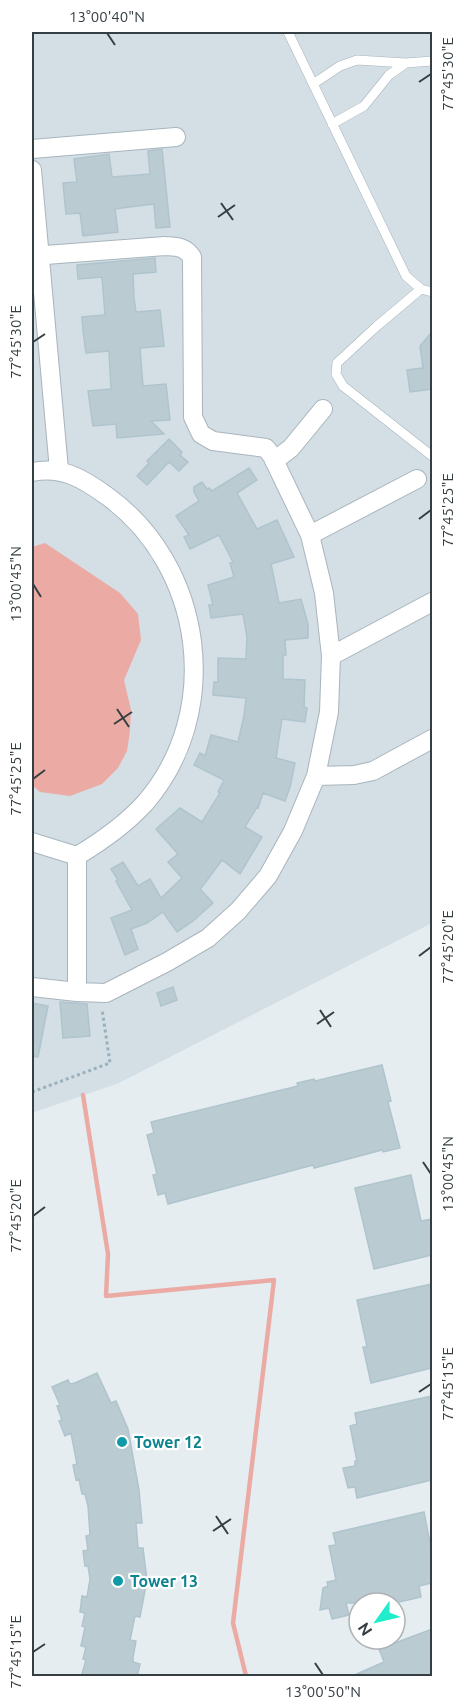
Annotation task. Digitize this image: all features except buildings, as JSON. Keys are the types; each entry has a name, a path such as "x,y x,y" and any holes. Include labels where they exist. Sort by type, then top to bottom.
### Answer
{"street":[{"path":"32,149 176,137"},
{"path":"32,170 39,336 59,470"},
{"path":"32,987 106,993 208,938 238,911 268,876 293,831 316,776 329,712 331,656 324,593 310,535 274,461 266,448 213,441 201,434 193,417 192,256 188,250 165,246 36,255"},
{"path":"274,461 291,448 323,409"},
{"path":"32,472 45,469 59,470 80,479 117,503 141,527 161,553 181,593 188,614 194,658 194,680 187,724 180,745 159,784 131,818 105,839 76,856 32,842"},
{"path":"310,535 417,479"},
{"path":"331,656 432,602"},
{"path":"316,776 354,775 373,771 432,739"},
{"path":"76,856 77,992"}],"lane":[{"path":"288,32 406,276 421,289 432,292"},
{"path":"314,84 340,66 357,60 406,63 432,61"},
{"path":"332,124 364,106 389,75 406,63"},
{"path":"421,289 337,363 336,375 343,386 432,456"}],"path":[{"path":"32,1092 110,1063 100,993"}],"shaded area":[{"path":"32,32 432,32 432,923 119,1083 32,1113"},
{"path":"45,543 120,593 138,614 141,640 124,680 131,710 127,751 118,768 102,784 70,796 40,792 32,785 32,547"}],"waterway":[{"path":"83,1095 108,1254 106,1296 274,1280 233,1623 246,1676"}],"place":[{"name":"Tower 12","path":"122,1442"},
{"name":"Tower 13","path":"118,1581"}]}
